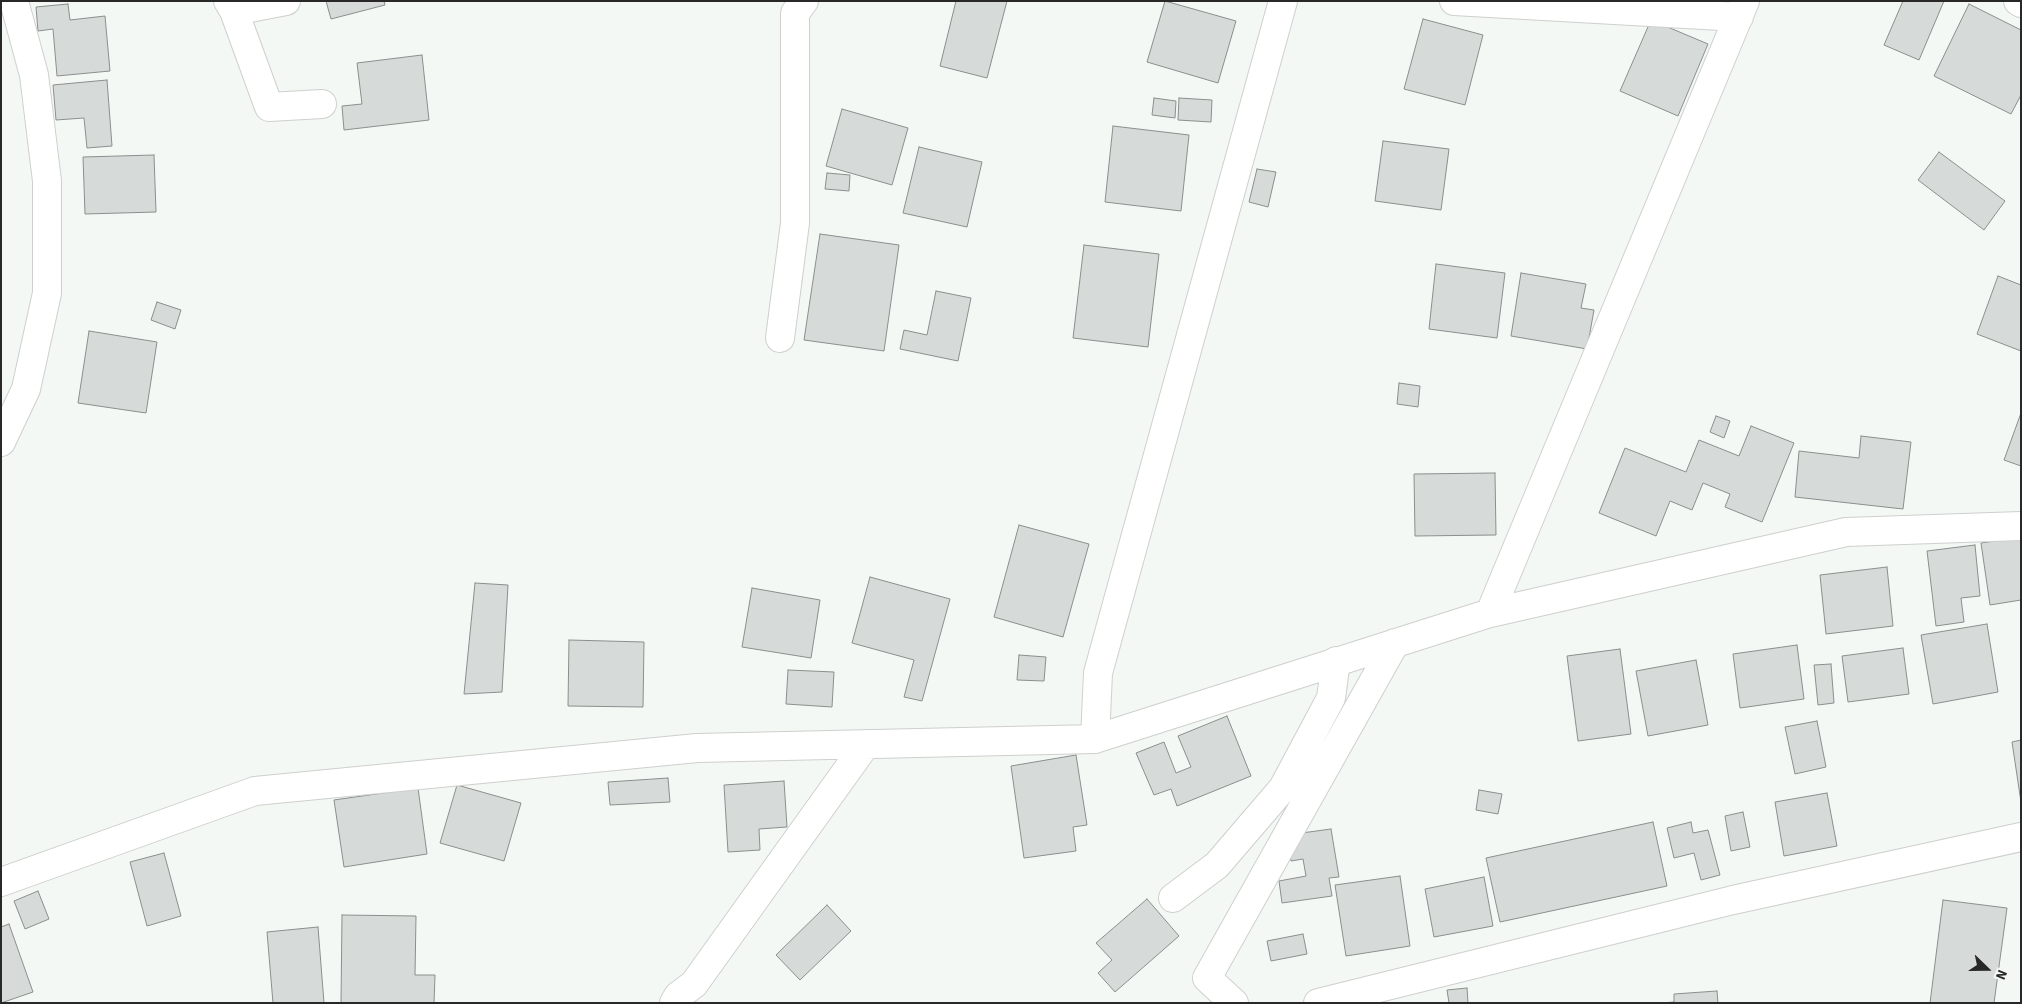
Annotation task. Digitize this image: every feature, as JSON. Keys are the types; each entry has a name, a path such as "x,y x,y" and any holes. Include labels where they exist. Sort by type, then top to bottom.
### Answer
{"street":[{"path":"1,442 26,389 47,292 47,181 34,75 14,1"},
{"path":"286,1 231,6 269,107 322,104"},
{"path":"780,338 795,223 795,13 804,1"},
{"path":"1094,739 1098,673 1283,1"},
{"path":"1454,1 1742,9 1490,613"},
{"path":"1,882 255,792 697,748 1094,739 1490,613 1846,532 2021,526"},
{"path":"1234,1003 1207,978 1395,643"},
{"path":"1172,898 1217,865 1283,788 1331,698 1336,662"},
{"path":"674,1003 678,996 694,984 866,744"},
{"path":"1318,1003 1733,900 2021,837"}],"building":[{"path":"326,1 384,1 385,5 331,19"},
{"path":"956,1 1007,1 987,78 940,66"},
{"path":"1165,1 1236,21 1218,83 1147,62"},
{"path":"1903,1 1944,1 1919,60 1884,45"},
{"path":"68,4 70,20 105,16 110,71 57,76 53,29 38,31 36,7"},
{"path":"1969,4 2021,30 2021,95 2011,114 1934,76"},
{"path":"1423,19 1483,35 1465,105 1404,89"},
{"path":"1651,20 1708,44 1678,116 1620,91"},
{"path":"422,55 429,120 344,130 342,106 362,104 357,63"},
{"path":"107,80 112,146 87,148 84,118 56,120 53,85"},
{"path":"1154,98 1176,101 1175,118 1152,115"},
{"path":"1179,98 1212,100 1211,122 1178,120"},
{"path":"842,109 908,128 892,185 826,166"},
{"path":"1113,126 1189,135 1181,211 1105,202"},
{"path":"1383,141 1449,149 1441,210 1375,201"},
{"path":"919,147 982,162 967,227 903,213"},
{"path":"1939,152 2005,201 1984,230 1918,180"},
{"path":"154,155 156,212 85,214 83,157"},
{"path":"1257,169 1276,172 1268,207 1249,202"},
{"path":"827,173 850,175 849,191 825,189"},
{"path":"820,234 899,245 884,351 804,340"},
{"path":"1084,245 1159,254 1148,347 1073,338"},
{"path":"1436,264 1505,273 1497,338 1429,329"},
{"path":"1521,273 1586,284 1581,308 1594,310 1587,349 1511,336"},
{"path":"1998,276 2021,285 2021,351 1977,334"},
{"path":"936,291 971,298 958,361 900,349 904,330 927,335"},
{"path":"157,302 181,310 175,329 151,320"},
{"path":"89,331 157,342 146,413 78,403"},
{"path":"1399,383 1420,386 1418,407 1397,404"},
{"path":"2021,413 2021,466 2004,460"},
{"path":"1716,416 1730,421 1724,438 1710,432"},
{"path":"1751,426 1794,443 1762,522 1725,507 1730,494 1703,483 1692,510 1670,501 1656,536 1599,513 1625,448 1686,472 1699,440 1739,456"},
{"path":"1861,436 1911,442 1903,509 1795,497 1799,451 1859,458"},
{"path":"1495,473 1496,535 1415,536 1414,474"},
{"path":"1019,525 1089,544 1063,637 994,617"},
{"path":"2021,537 2021,600 1990,605 1981,543"},
{"path":"1975,545 1980,596 1961,598 1964,622 1936,626 1927,551"},
{"path":"1887,567 1893,626 1826,634 1820,575"},
{"path":"870,577 950,599 922,701 904,697 914,660 852,643"},
{"path":"475,583 508,585 502,692 464,694"},
{"path":"752,588 820,600 811,658 742,647"},
{"path":"1987,624 1998,692 1933,704 1921,635"},
{"path":"569,640 644,642 643,707 568,706"},
{"path":"1797,645 1804,699 1740,708 1733,654"},
{"path":"1903,648 1909,694 1848,702 1842,656"},
{"path":"1620,649 1631,734 1578,741 1567,656"},
{"path":"1019,655 1046,657 1044,681 1017,680"},
{"path":"1696,660 1708,725 1648,736 1636,671"},
{"path":"1831,664 1834,703 1818,705 1814,665"},
{"path":"788,670 834,672 832,707 786,704"},
{"path":"1227,716 1251,776 1177,806 1171,789 1154,795 1136,753 1164,742 1176,773 1191,767 1178,736"},
{"path":"1817,721 1826,767 1795,774 1785,727"},
{"path":"2021,740 2021,802 2012,742"},
{"path":"1076,755 1087,825 1073,827 1076,851 1024,858 1011,766"},
{"path":"668,778 670,802 610,805 608,782"},
{"path":"784,781 787,827 759,829 760,850 728,852 724,785"},
{"path":"457,785 521,803 504,861 440,843"},
{"path":"418,788 427,854 344,867 334,800"},
{"path":"1479,790 1502,794 1498,814 1476,810"},
{"path":"1827,793 1837,846 1784,856 1775,802"},
{"path":"1743,812 1750,847 1731,851 1725,816"},
{"path":"1653,822 1667,886 1500,922 1486,858"},
{"path":"1691,822 1693,833 1708,830 1720,875 1701,880 1694,853 1674,858 1667,828"},
{"path":"1331,829 1339,877 1329,878 1332,896 1282,903 1279,881 1306,876 1303,859 1291,861 1287,835"},
{"path":"164,853 181,916 147,926 130,862"},
{"path":"1400,876 1410,946 1346,956 1335,885"},
{"path":"1484,877 1493,926 1434,937 1425,889"},
{"path":"38,891 49,919 25,929 14,901"},
{"path":"1147,899 1179,936 1115,992 1098,973 1112,960 1096,943"},
{"path":"1943,900 2007,908 1994,1003 1930,1003"},
{"path":"827,905 851,931 800,980 776,955"},
{"path":"342,915 416,916 415,975 435,975 434,1003 341,1003"},
{"path":"9,924 33,992 1,1003 1,927"},
{"path":"318,927 324,1003 273,1003 267,932"},
{"path":"1303,934 1307,954 1271,961 1267,941"},
{"path":"1467,988 1468,1003 1449,1003 1447,990"},
{"path":"1717,991 1718,1003 1661,1003 1674,1002 1674,994"}]}
